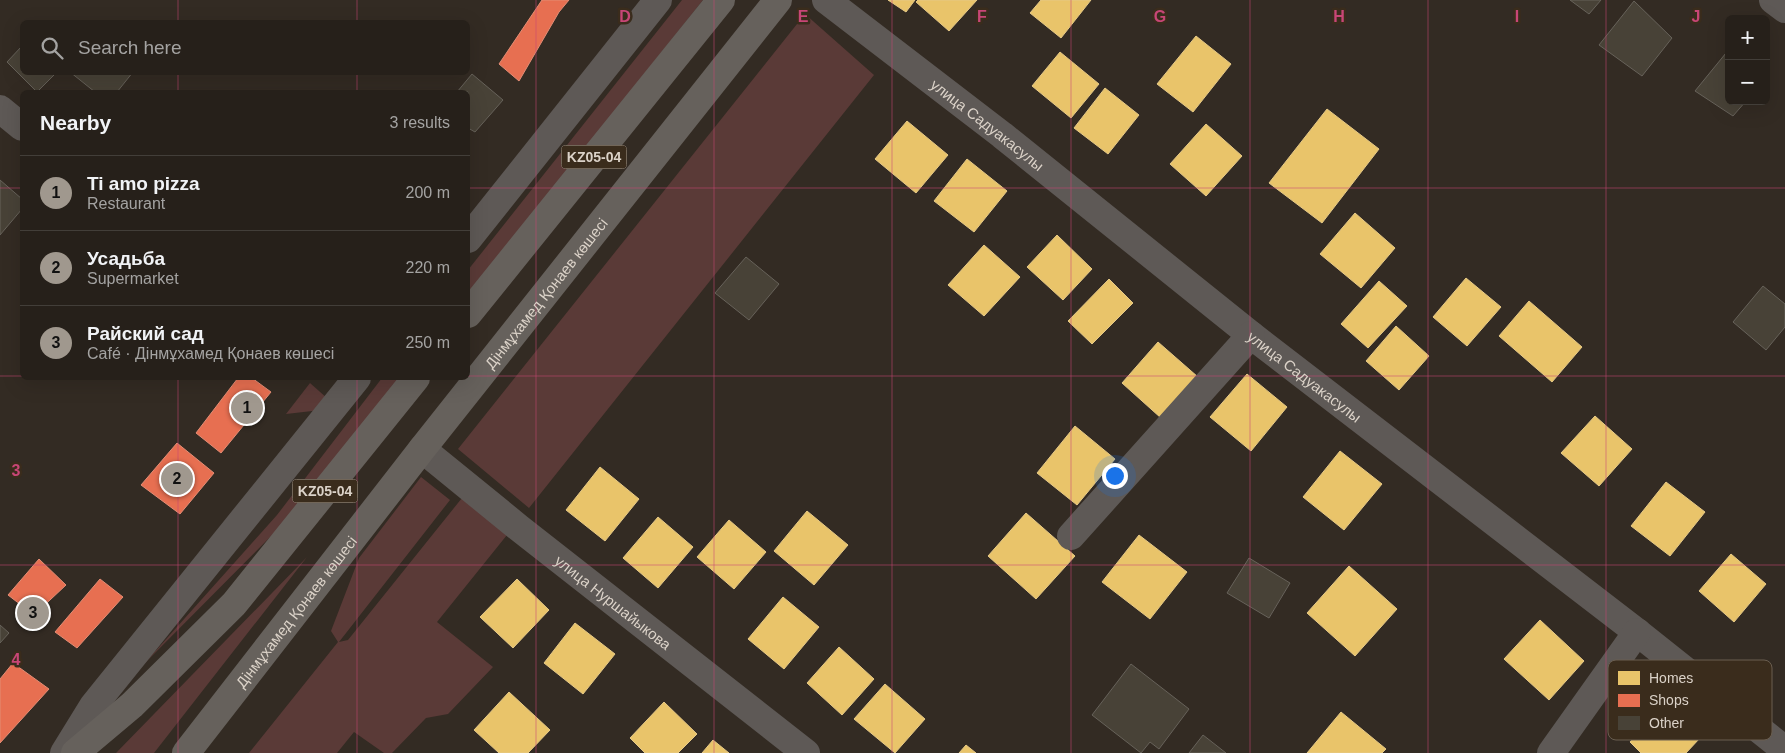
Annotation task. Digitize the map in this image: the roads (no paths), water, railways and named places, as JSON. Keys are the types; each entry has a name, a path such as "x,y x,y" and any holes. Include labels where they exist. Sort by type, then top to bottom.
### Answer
{"main road":[{"name":"KZ05-04","path":"470,312 721,0"},
{"name":"Дінмұхамед Қонаев көшесі","path":"186,753 422,450 778,0"},
{"name":"KZ05-04","path":"75,753 132,705 234,604 414,380"}],"street":[{"path":"470,236 658,0"},
{"name":"улица Садуакасулы","path":"826,0 1002,135 1251,335 1672,660"},
{"path":"1773,0 1785,9"},
{"path":"0,109 20,125"},
{"path":"1071,536 1251,335"},
{"path":"64,753 93,706 349,380"},
{"name":"улица Нуршайыкова","path":"422,450 806,753"},
{"path":"1617,660 1637,632"},
{"path":"1551,753 1608,673"},
{"name":"улица Садуакасулы","path":"1772,740 1785,750"}],"place":[{"name":"Ti amo pizza","path":"247,408"},
{"name":"Усадьба","path":"177,479"},
{"name":"Райский сад","path":"33,613"}]}
